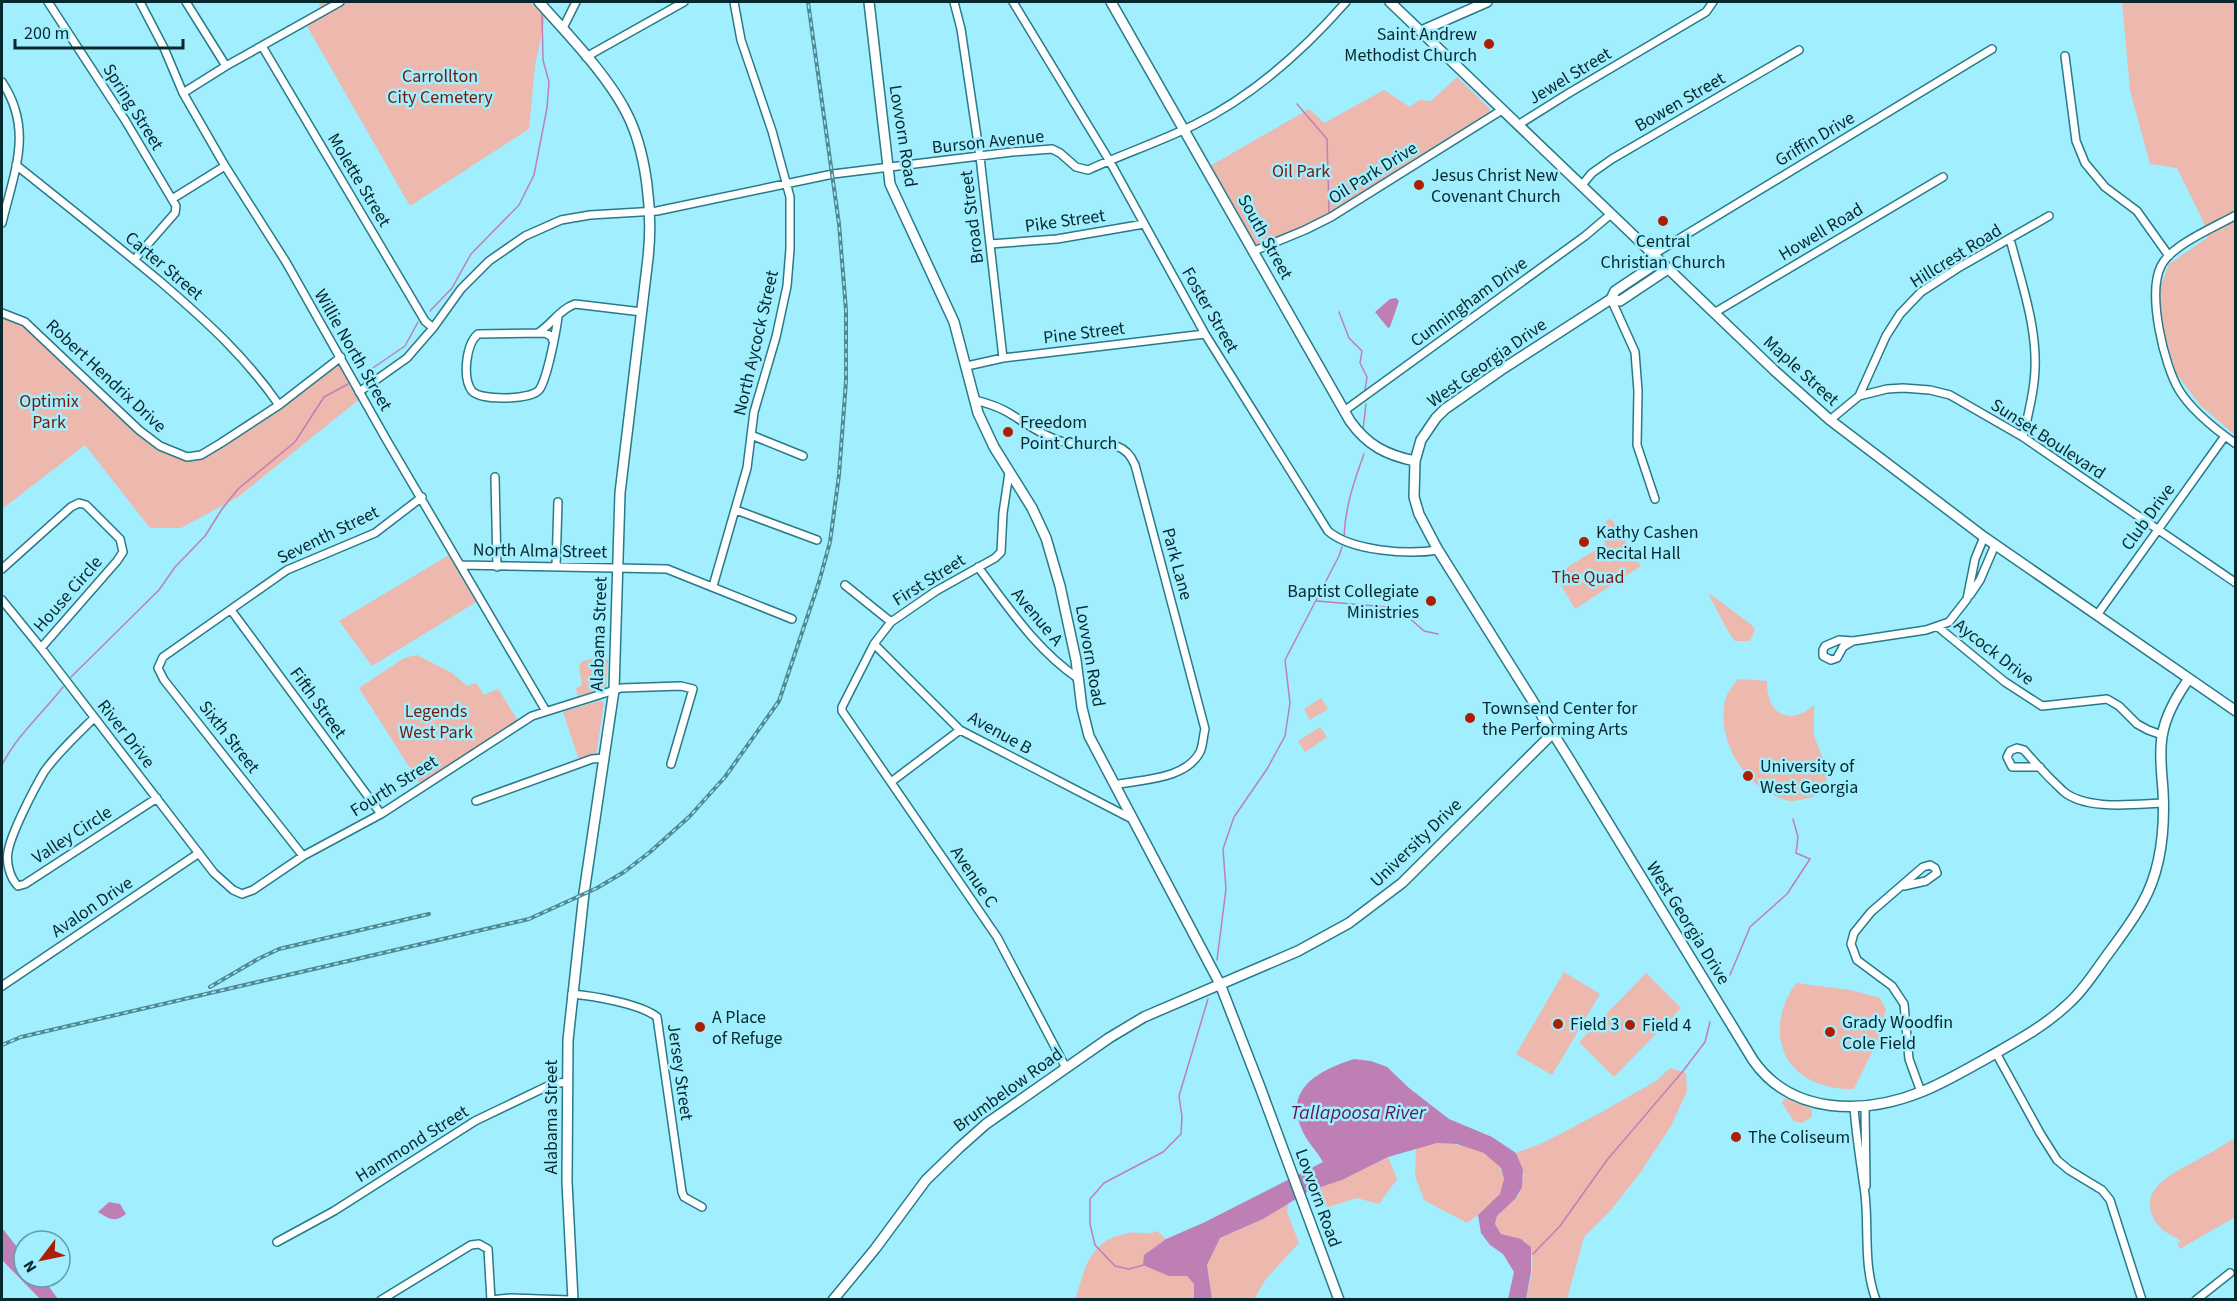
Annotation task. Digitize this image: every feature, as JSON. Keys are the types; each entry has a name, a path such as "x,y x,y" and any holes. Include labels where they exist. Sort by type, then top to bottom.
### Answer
{"street":[{"name":"Spring Street","path":"48,2 125,120 172,199"},
{"name":"Willie North Street","path":"140,2 164,48 183,93 225,166 286,262 359,392 546,711"},
{"path":"186,2 226,66"},
{"path":"183,93 340,2"},
{"name":"Alabama Street","path":"539,2 563,28 621,102 632,124 649,212 650,238 620,493 614,690 584,893 572,994 567,1082 567,1190 571,1299"},
{"path":"563,28 576,2"},
{"path":"586,57 684,2"},
{"name":"North Aycock Street","path":"713,586 747,468 754,412 777,337 787,286 792,206 787,183 741,40 734,2"},
{"name":"Lovvorn Road","path":"868,2 887,167 894,195 954,322 978,413 993,447 1032,508 1046,538 1060,586 1089,736 1220,984 1339,1299"},
{"name":"Broad Street","path":"954,2 961,29 980,157 1003,358"},
{"name":"Foster Street","path":"1013,2 1109,160 1205,334 1328,531 1349,544 1405,551 1438,550"},
{"name":"South Street","path":"1111,2 1356,430 1372,445 1389,455 1414,461"},
{"name":"Burson Avenue","path":"359,392 407,358 474,275 501,251 549,225 575,217 649,212 833,174 1052,149 1076,166 1088,170 1185,129 1266,81 1346,2"},
{"name":"Maple Street","path":"1390,2 1714,313 1830,420 1995,545 2235,711"},
{"path":"1421,31 1487,2"},
{"name":"Jewel Street","path":"1518,125 1706,12 1713,2"},
{"name":"Molette Street","path":"262,46 419,310 433,328"},
{"name":"Griffin Drive","path":"1657,258 1992,49"},
{"name":"Bowen Street","path":"1582,186 1592,173 1612,159 1799,50"},
{"path":"2065,56 2076,141 2085,163 2105,187 2137,211 2169,256"},
{"path":"2,82 13,99 19,118 20,138 2,223"},
{"name":"Oil Park Drive","path":"1254,251 1331,217 1502,110"},
{"name":"Carter Street","path":"16,165 134,260 218,332 265,384 279,405"},
{"path":"134,260 175,213 176,206 172,199 225,166"},
{"name":"Howell Road","path":"1714,313 1943,177"},
{"name":"Cunningham Drive","path":"1344,411 1561,254 1611,214"},
{"path":"2235,215 2183,244 2169,256 2160,267 2156,300 2157,323 2166,360 2180,392 2193,408 2235,444"},
{"name":"Hillcrest Road","path":"1859,396 1886,336 1900,314 1921,292 2049,216"},
{"name":"Pike Street","path":"990,244 1057,239 1144,224"},
{"path":"2010,239 2033,328 2035,355 2034,381 2023,437"},
{"name":"West Georgia Drive","path":"1657,258 1615,291 1611,299 1445,409 1421,440 1414,461 1413,489 1423,524 1438,550 1760,1070 1781,1089 1797,1098 1819,1105 1854,1107 1921,1092 2031,1033 2070,1002 2085,985 2144,901 2160,858 2164,828 2162,735 2170,711 2188,680"},
{"path":"1611,299 1620,301 1668,268"},
{"path":"1611,299 1635,352 1638,391 1637,446 1655,499"},
{"path":"538,333 558,317 566,307 575,304 642,312"},
{"name":"Robert Hendrix Drive","path":"2,313 25,322 139,430 160,446 187,457 201,455 279,405 341,357"},
{"path":"553,341 548,335 538,333 484,333 474,337 468,350 467,360 468,379 473,392 480,396 527,396 541,388 553,341 558,317"},
{"name":"Pine Street","path":"967,366 1003,358 1205,334"},
{"name":"Sunset Boulevard","path":"1830,420 1859,396 1903,388 1930,390 1950,395 2023,437 2235,583"},
{"name":"Park Lane","path":"975,400 1008,412 1024,423 1067,444 1119,446 1129,453 1135,465 1204,729 1201,751 1190,765 1180,772 1114,785"},
{"path":"751,435 802,456"},
{"name":"Club Drive","path":"2097,615 2225,436"},
{"name":"First Street","path":"842,711 874,644 891,622 936,591 995,558 1001,552 1003,513 1009,473"},
{"path":"495,477 497,567"},
{"name":"Seventh Street","path":"187,640 287,570 375,533 422,498"},
{"path":"556,567 558,502"},
{"name":"House Circle","path":"2,569 70,507 79,503 86,505 120,539 123,552 117,561 41,648"},
{"path":"736,510 816,540"},
{"path":"1967,599 1976,559 1984,537"},
{"path":"1853,640 1938,627 1949,622 1980,580 1995,545"},
{"name":"North Alma Street","path":"462,565 667,569 792,619"},
{"name":"Avenue A","path":"978,567 1029,636 1059,665 1079,679"},
{"path":"845,585 891,622"},
{"name":"River Drive","path":"2,600 214,873 228,885"},
{"name":"Fifth Street","path":"231,610 381,814"},
{"name":"Aycock Drive","path":"1938,627 1996,675 2042,706 2107,699 2119,706 2138,724 2162,735"},
{"name":"Sixth Street","path":"187,640 163,657 158,668 164,680 303,856"},
{"name":"Avenue B","path":"874,644 960,730 1133,820"},
{"name":"Fourth Street","path":"228,885 242,894 254,890 303,856 381,814 519,724 546,711 614,690 653,686 681,686 693,689 671,764"},
{"name":"Avenue C","path":"842,711 997,938 1066,1068"},
{"name":"Valley Circle","path":"94,718 62,749 44,773 13,836 7,854 14,882 18,886 25,884 157,798"},
{"path":"891,782 960,730"},
{"name":"University Drive","path":"1220,984 1318,942 1373,906 1402,883 1552,733"},
{"path":"476,801 592,759 604,758"},
{"path":"2040,767 2064,792 2084,801 2109,804 2164,803"},
{"name":"Avalon Drive","path":"2,986 199,853"},
{"path":"1904,886 1871,912 1854,933 1851,945 1857,960 1892,986 1902,1000 1907,1018 1910,1059 1921,1092"},
{"name":"Brumbelow Road","path":"833,1299 926,1180 986,1124 1109,1038 1144,1017 1220,984"},
{"name":"Jersey Street","path":"572,994 624,1004 651,1012 657,1017 682,1192 684,1197 702,1207"},
{"path":"1996,1053 2052,1153 2069,1170 2102,1190 2110,1200 2142,1299"},
{"name":"Hammond Street","path":"277,1242 334,1211 475,1121 552,1084 567,1082"},
{"path":"1865,1106 1865,1194"},
{"path":"1854,1107 1856,1145 1865,1194 1867,1256 1876,1299"},
{"path":"381,1299 471,1245 479,1244 488,1249 491,1299 571,1299"},
{"path":"2196,1299 2230,1273"}],"green space":[{"name":"Carrollton City Cemetery","path":"318,2 531,2 545,17 535,66 529,129 410,206 307,26 324,15"},
{"path":"2122,2 2235,2 2235,435 2200,405 2176,373 2164,330 2159,290 2169,264 2207,238 2203,221 2177,168 2150,164 2130,90"},
{"name":"Oil Park","path":"1457,77 1490,109 1490,114 1325,217 1305,227 1255,245 1210,166 1309,109 1324,123 1384,90 1410,107 1419,100 1431,101"},
{"name":"Optimix Park","path":"2,313 15,317 139,430 174,452 201,455 341,357 362,397 238,497 181,528 150,528 85,445 2,509"},
{"name":"The Quad","path":"1609,519 1612,520 1641,566 1575,609 1555,575 1605,544 1600,527"},
{"path":"454,552 481,599 372,666 339,621"},
{"path":"1710,594 1753,626 1755,630 1750,641 1735,641"},
{"name":"Legends West Park","path":"417,655 452,673 467,686 476,683 484,695 498,689 520,724 422,787 359,688 404,658"},
{"path":"595,658 608,659 606,687 578,696 576,688 582,685 579,665 583,661"},
{"path":"1738,679 1767,681 1770,702 1781,714 1796,715 1814,705 1814,736 1827,769 1826,793 1787,801 1765,791 1745,772 1730,748 1724,720 1726,699"},
{"path":"1321,698 1328,709 1310,720 1304,709"},
{"path":"599,701 604,703 596,756 579,760 563,712"},
{"path":"1320,727 1327,737 1305,752 1298,741"},
{"name":"Field 3","path":"1564,972 1600,994 1552,1075 1516,1054"},
{"name":"Field 4","path":"1646,973 1681,1008 1614,1077 1579,1042"},
{"name":"Grady Woodfin Cole Field","path":"1796,983 1850,990 1880,998 1886,1009 1878,1040 1854,1089 1831,1087 1812,1081 1797,1071 1786,1057 1781,1041 1780,1023 1785,1003"},
{"path":"1670,1068 1686,1073 1687,1091 1671,1126 1640,1173 1611,1210 1584,1237 1567,1299 1526,1299 1530,1285 1532,1253 1525,1241 1501,1234 1495,1224 1497,1216 1519,1195 1524,1175 1516,1153 1545,1142 1600,1113 1656,1081"},
{"path":"1785,1098 1812,1109 1812,1117 1802,1123 1794,1121 1782,1103"},
{"path":"2235,1138 2235,1217 2180,1249 2177,1243 2181,1241 2161,1228 2151,1213 2150,1202 2153,1192 2159,1184 2178,1170"},
{"path":"1437,1143 1466,1146 1483,1152 1494,1160 1501,1170 1504,1183 1499,1195 1467,1223 1424,1200 1415,1176 1416,1148"},
{"path":"1388,1157 1397,1179 1379,1204 1357,1198 1328,1207 1309,1191 1342,1180"},
{"path":"1288,1203 1287,1212 1299,1243 1266,1279 1254,1299 1212,1299 1207,1265 1220,1238 1263,1219"},
{"path":"1157,1231 1166,1239 1144,1255 1169,1276 1187,1276 1194,1284 1194,1299 1075,1300 1086,1265 1097,1248 1116,1236"}],"water":[{"path":"1396,298 1399,301 1388,328 1375,312 1390,299"},
{"name":"Tallapoosa River","path":"1354,1059 1371,1061 1387,1067 1409,1088 1449,1119 1492,1137 1516,1153 1523,1170 1522,1187 1516,1198 1497,1216 1495,1224 1501,1234 1521,1239 1531,1247 1531,1272 1526,1299 1508,1299 1514,1272 1503,1254 1490,1245 1481,1233 1478,1215 1500,1194 1504,1179 1501,1168 1484,1153 1457,1144 1437,1143 1388,1157 1342,1180 1309,1191 1263,1219 1220,1238 1207,1265 1212,1299 1194,1299 1194,1284 1187,1276 1169,1276 1143,1265 1144,1255 1166,1239 1203,1223 1323,1162 1302,1130 1297,1115 1297,1103 1301,1092 1318,1075"},
{"path":"109,1202 120,1204 126,1214 112,1219 98,1212"},
{"path":"2,1228 12,1241 12,1270 2,1260"},
{"path":"30,1289 51,1289 58,1299 40,1299"}],"waterway":[{"path":"430,311 452,288 471,254 519,205 534,175 547,108 549,82 543,60 542,14"},
{"path":"1297,104 1327,139 1329,212"},
{"path":"1339,312 1349,338 1362,351 1360,363 1367,377 1365,390"},
{"path":"361,376 405,346 418,322"},
{"path":"71,677 159,590 175,567 205,536 238,489 295,442 324,397 348,384"},
{"path":"1363,430 1366,404"},
{"path":"1344,537 1351,495 1364,454"},
{"path":"1217,960 1226,889 1223,849 1234,817 1267,769 1285,736 1290,703 1285,660 1342,547"},
{"path":"1317,601 1398,608 1424,631 1438,634"},
{"path":"2,765 22,734 63,687"},
{"path":"1730,975 1750,927 1787,894 1810,859 1796,853 1798,837 1793,819"},
{"path":"1144,1265 1129,1269 1115,1266 1095,1245 1090,1224 1090,1199 1104,1183 1163,1152 1181,1134 1182,1117 1179,1096 1208,999"},
{"path":"1533,1254 1560,1226 1607,1160 1683,1071 1705,1042 1710,1022"}],"railway":[{"path":"2,1045 21,1037 529,919 597,888 624,872 689,817 725,777 779,701 830,542 839,475 846,381 846,310 839,224 808,2"},
{"path":"210,987 279,949 429,914"}],"place":[{"name":"Saint Andrew Methodist Church","path":"1489,44"},
{"name":"Jesus Christ New Covenant Church","path":"1419,185"},
{"name":"Central Christian Church","path":"1663,221"},
{"name":"Freedom Point Church","path":"1008,432"},
{"name":"Kathy Cashen Recital Hall","path":"1584,542"},
{"name":"Baptist Collegiate Ministries","path":"1431,601"},
{"name":"Townsend Center for the Performing Arts","path":"1470,718"},
{"name":"University of West Georgia","path":"1748,776"},
{"name":"Field 3","path":"1558,1024"},
{"name":"Field 4","path":"1630,1025"},
{"name":"A Place of Refuge","path":"700,1027"},
{"name":"Grady Woodfin Cole Field","path":"1830,1032"},
{"name":"The Coliseum","path":"1736,1137"}]}
